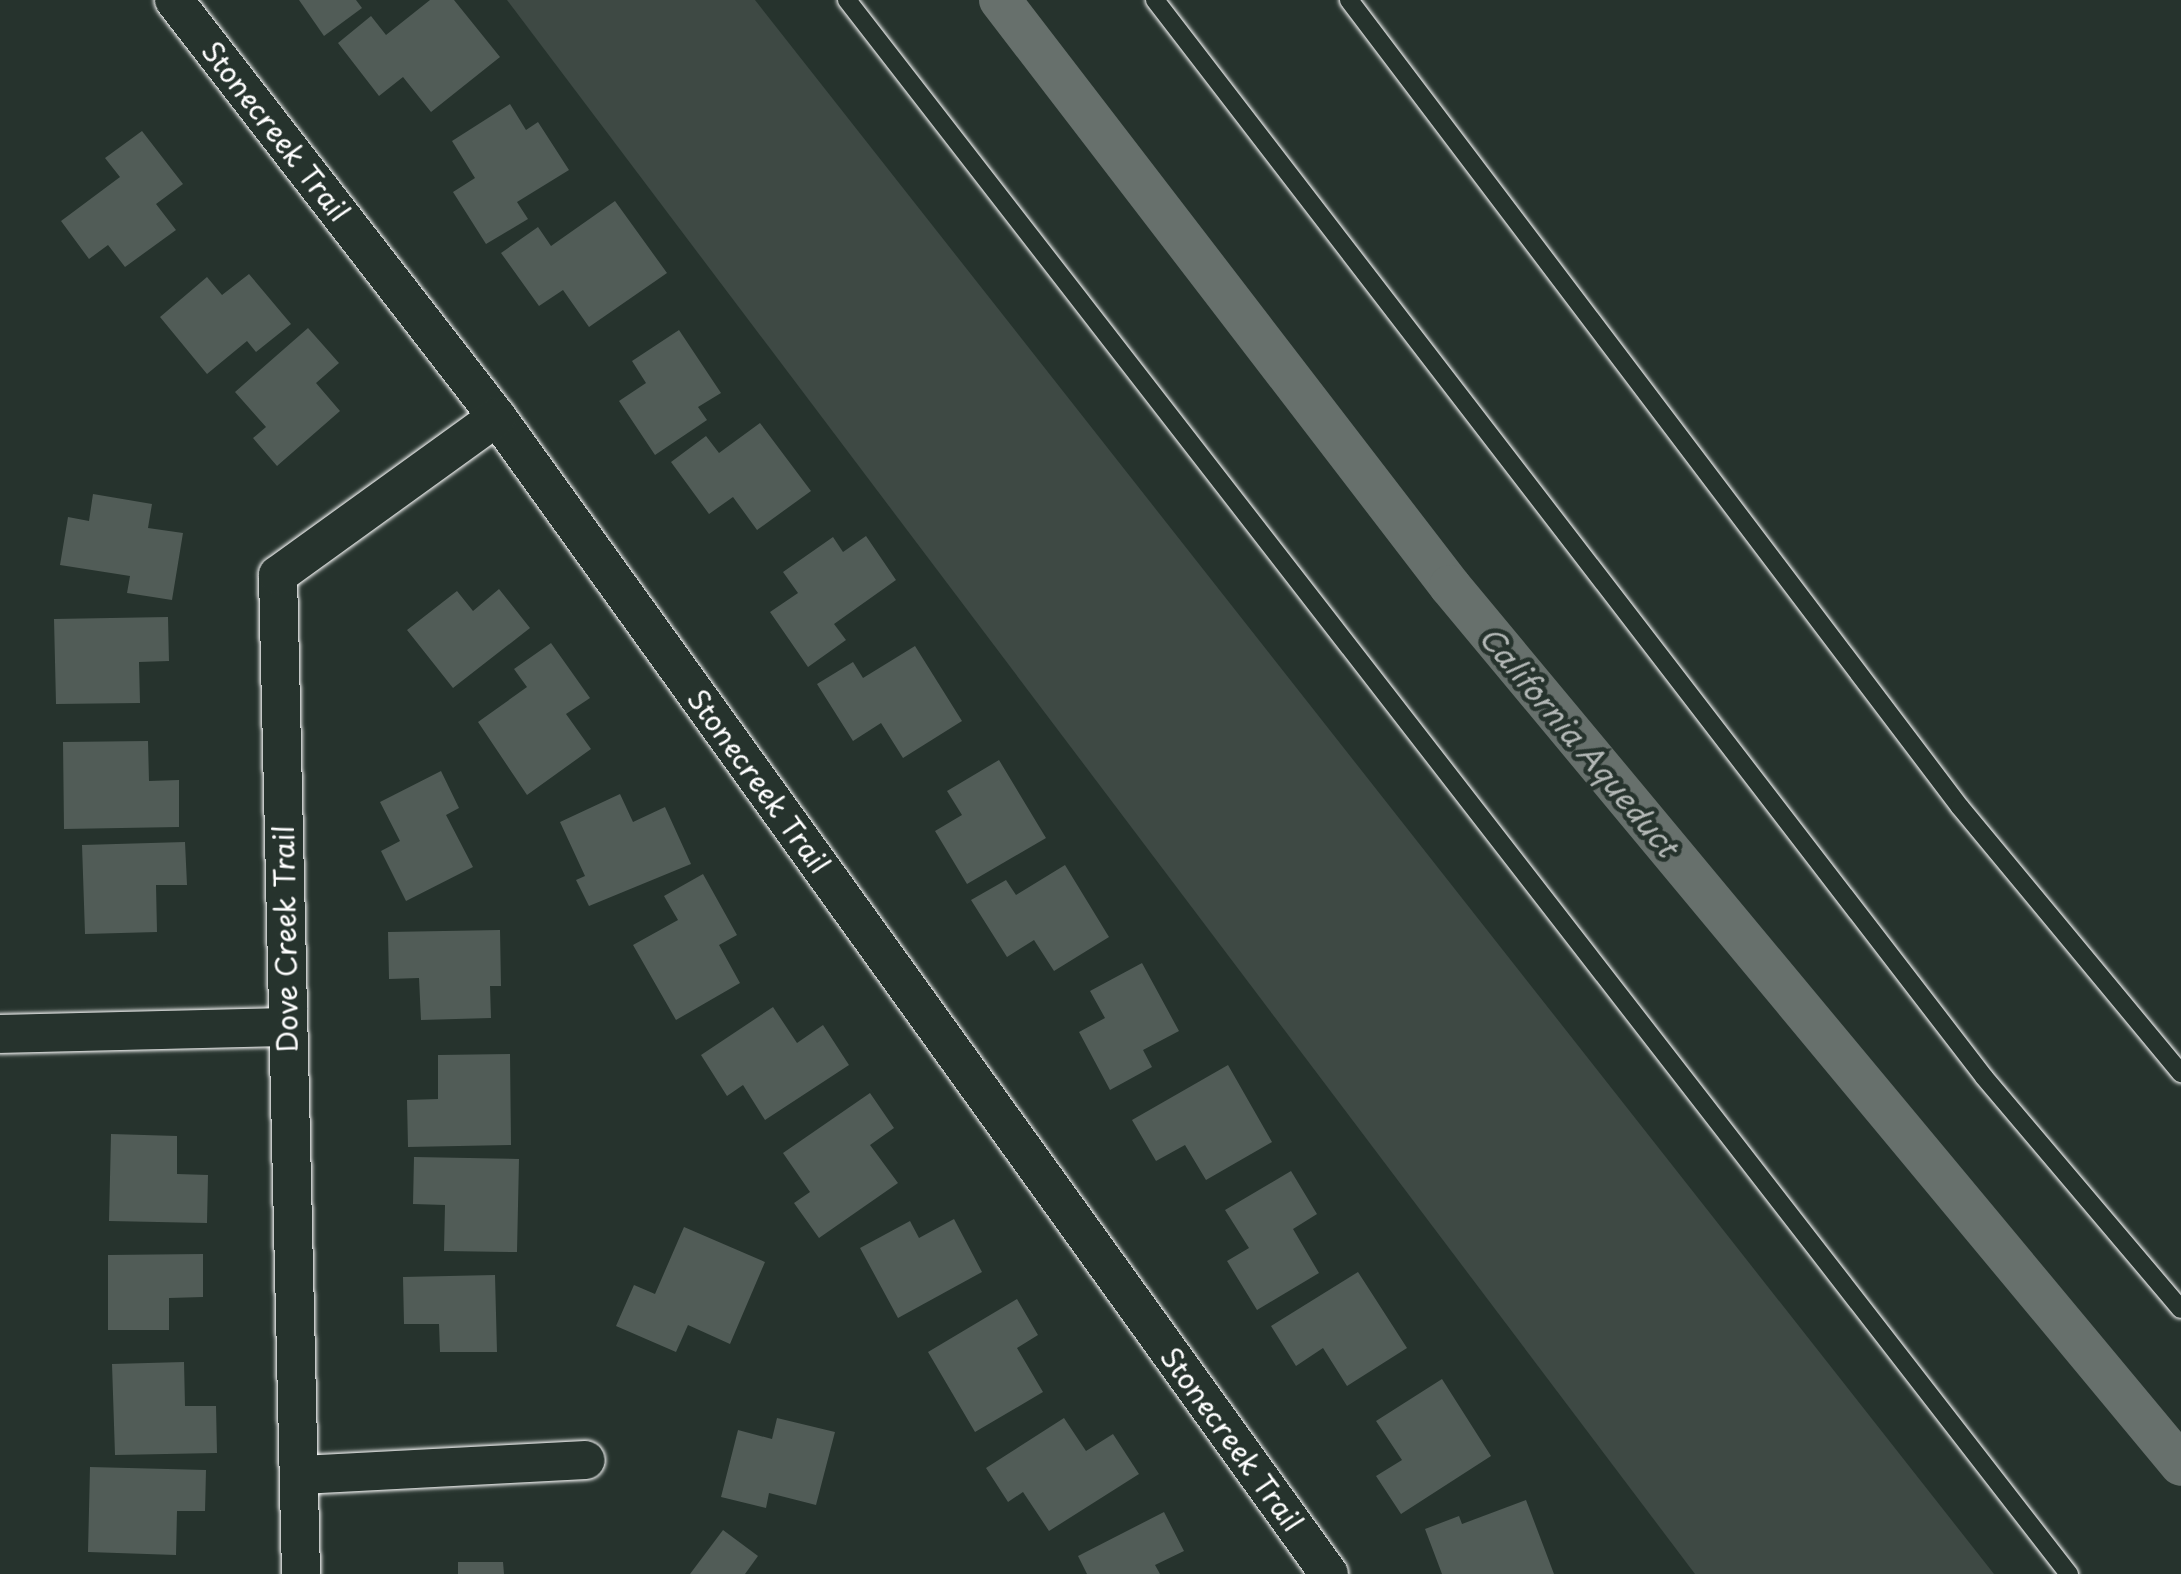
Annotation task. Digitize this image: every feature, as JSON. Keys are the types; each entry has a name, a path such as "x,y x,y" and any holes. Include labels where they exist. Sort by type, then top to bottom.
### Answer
{"street":[{"name":"Stonecreek Trail","path":"174,0 497,417 1328,1574"},
{"name":"Dove Creek Trail","path":"302,1574 278,575 497,417"},
{"path":"0,1034 286,1028"},
{"path":"301,1475 586,1460"}],"lane":[{"path":"847,0 2070,1574"},
{"path":"1155,0 1984,1077 2181,1308"},
{"path":"1349,0 1960,806 2181,1073"}],"shaded area":[{"path":"507,0 755,0 1994,1574 1695,1574"}],"building":[{"path":"299,0 356,0 362,8 324,36"},
{"path":"430,0 454,0 500,57 431,112 403,77 379,96 338,43 371,16 386,35"},
{"path":"510,104 526,130 538,122 569,170 517,202 528,219 486,244 453,192 475,178 452,141"},
{"path":"142,131 183,184 156,204 176,230 125,267 108,245 89,259 61,221 120,177 105,158"},
{"path":"615,201 667,273 589,327 563,290 539,306 501,253 538,227 551,246"},
{"path":"249,274 291,324 256,352 247,341 207,374 160,317 207,277 222,295"},
{"path":"308,328 339,363 316,383 340,411 277,466 253,438 266,427 235,392"},
{"path":"679,330 721,393 698,407 707,420 655,455 619,401 646,383 632,361"},
{"path":"760,423 811,491 757,530 733,497 709,514 671,462 706,436 719,453"},
{"path":"93,494 152,504 148,528 183,533 172,600 127,593 130,576 60,565 68,517 89,521"},
{"path":"866,536 896,580 834,624 846,640 808,667 770,612 798,593 783,572 833,537 843,552"},
{"path":"499,589 530,628 453,688 407,630 457,591 473,611"},
{"path":"168,617 169,661 139,662 140,703 56,704 54,619"},
{"path":"551,643 590,698 566,714 591,749 527,795 478,722 527,687 514,669"},
{"path":"915,646 962,721 903,758 881,723 853,741 817,684 853,662 863,678"},
{"path":"148,741 149,781 179,780 179,827 64,829 63,742"},
{"path":"999,760 1046,838 967,884 935,831 962,815 947,791"},
{"path":"441,771 459,808 446,815 473,867 406,901 381,851 400,841 380,802"},
{"path":"620,794 633,822 665,807 691,864 589,906 576,880 585,876 560,822"},
{"path":"185,842 187,885 156,885 157,932 85,934 82,845"},
{"path":"1065,865 1109,937 1054,971 1034,940 1007,957 971,900 1006,880 1016,895"},
{"path":"703,874 737,935 719,945 740,983 676,1020 633,945 678,920 664,896"},
{"path":"500,930 501,986 490,986 491,1018 421,1020 419,978 389,979 388,932"},
{"path":"1142,963 1179,1031 1143,1050 1152,1067 1110,1090 1079,1032 1105,1018 1090,991"},
{"path":"773,1007 797,1043 823,1025 849,1065 765,1120 743,1085 727,1096 701,1055"},
{"path":"510,1054 511,1145 408,1147 407,1100 438,1099 438,1055"},
{"path":"1228,1065 1272,1142 1206,1180 1185,1145 1156,1161 1132,1120"},
{"path":"870,1093 894,1128 870,1145 898,1183 819,1238 794,1203 810,1192 783,1153"},
{"path":"111,1134 177,1136 177,1174 208,1175 207,1223 109,1221"},
{"path":"414,1157 519,1159 517,1252 444,1251 445,1205 413,1204"},
{"path":"1291,1171 1317,1214 1293,1229 1319,1273 1257,1310 1227,1261 1249,1248 1225,1210"},
{"path":"954,1219 982,1272 898,1318 860,1248 910,1221 919,1238"},
{"path":"684,1227 765,1262 730,1344 688,1325 676,1352 616,1326 634,1285 655,1294"},
{"path":"203,1254 203,1297 169,1298 169,1330 108,1330 108,1255"},
{"path":"1358,1272 1407,1348 1347,1386 1323,1348 1296,1366 1271,1326"},
{"path":"495,1275 497,1352 440,1352 439,1324 404,1324 403,1277"},
{"path":"1017,1299 1038,1335 1017,1348 1043,1392 975,1432 928,1352"},
{"path":"184,1362 185,1406 216,1406 217,1453 115,1455 112,1364"},
{"path":"1442,1379 1491,1456 1401,1514 1376,1476 1402,1460 1376,1421"},
{"path":"777,1418 835,1432 816,1505 769,1493 766,1508 721,1497 738,1430 772,1439"},
{"path":"1064,1418 1086,1451 1113,1434 1139,1474 1049,1531 1023,1492 1008,1502 986,1468"},
{"path":"90,1467 206,1470 205,1511 177,1511 176,1555 88,1552"},
{"path":"1526,1500 1554,1574 1442,1574 1425,1529 1459,1516 1462,1524"},
{"path":"1164,1512 1184,1551 1155,1565 1160,1574 1087,1574 1078,1556"},
{"path":"723,1530 758,1556 745,1574 690,1574"},
{"path":"458,1562 503,1562 504,1574 458,1574"}],"waterway":[{"name":"California Aqueduct","path":"1000,0 1450,586 2181,1465"}]}
